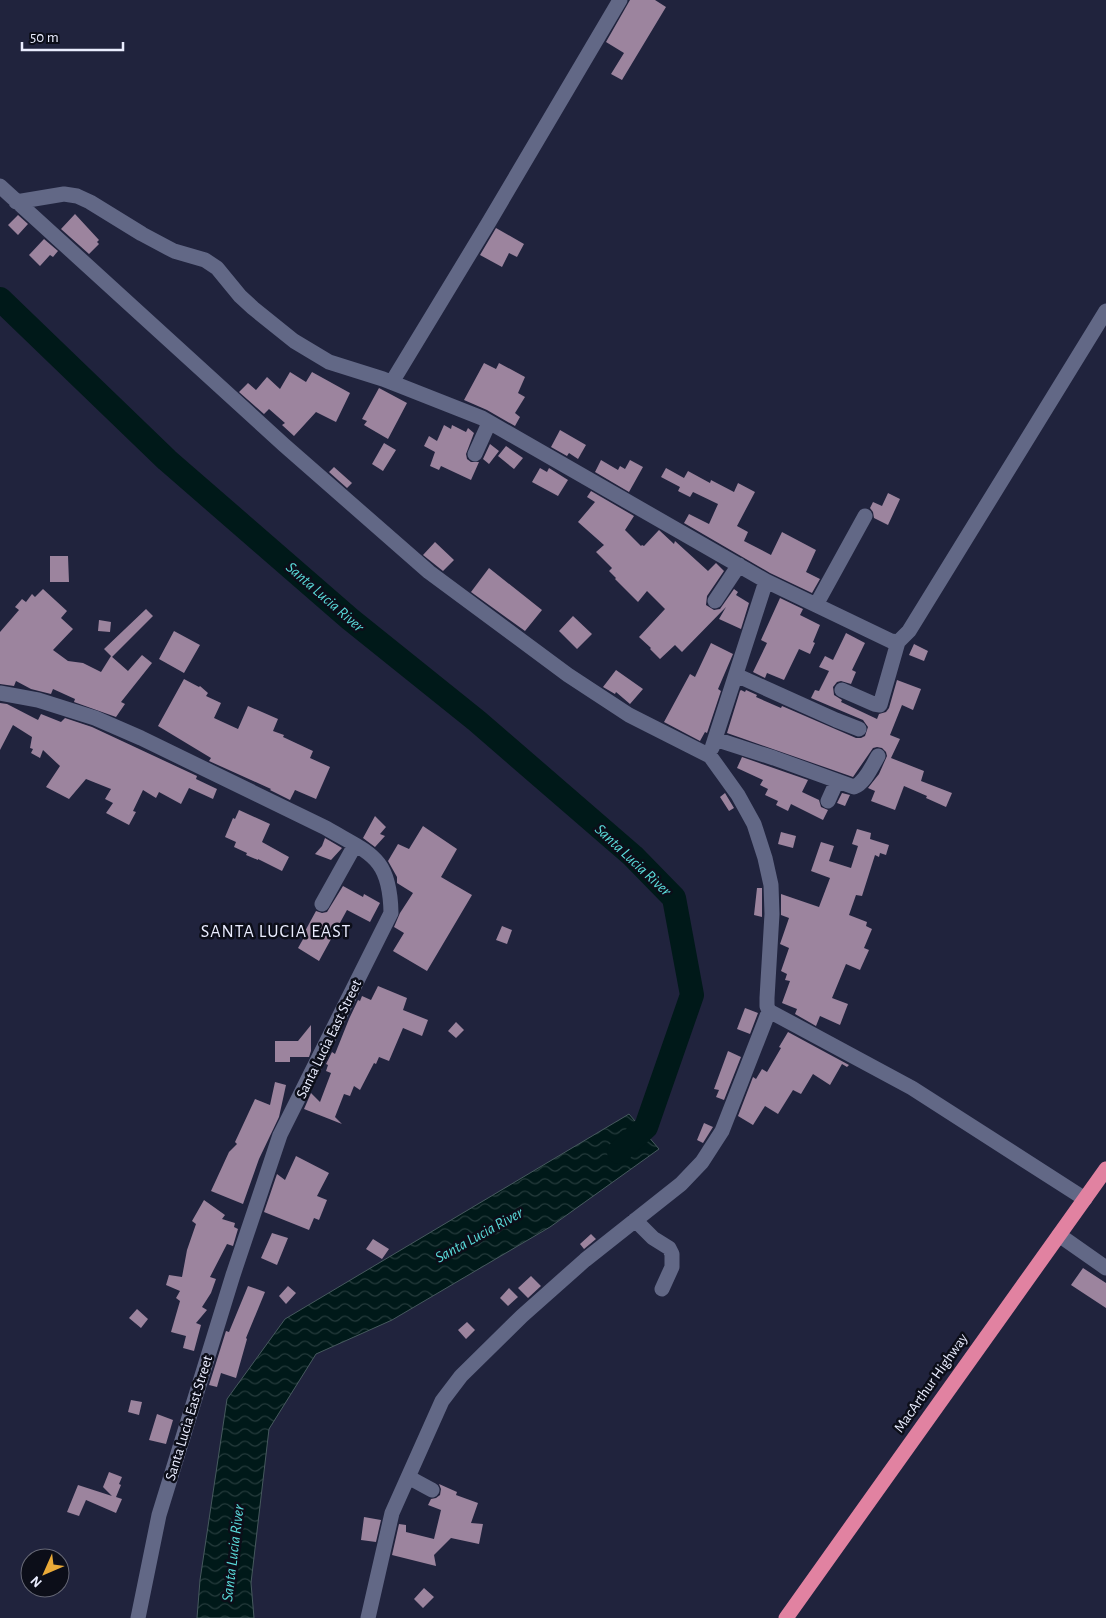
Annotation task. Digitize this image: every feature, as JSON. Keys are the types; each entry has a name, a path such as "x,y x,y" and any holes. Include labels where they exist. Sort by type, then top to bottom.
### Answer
{"highway":[{"name":"MacArthur Highway","path":"786,1618 1106,1169"}],"street":[{"path":"392,382 620,0"},
{"path":"0,186 284,445 429,572 568,675 629,715 710,756 738,795 754,824 770,876 772,914 766,998 769,1011 730,1113 718,1138 690,1175 585,1260 522,1316 457,1380 435,1414 389,1524 368,1618"},
{"path":"16,202 64,194 77,196 90,202 174,252 205,260 217,268 240,296 253,308 294,340 329,362 392,382 489,423 766,581 884,639 898,642"},
{"path":"842,690 880,705 898,642 909,631 1106,311"},
{"path":"475,454 489,423"},
{"path":"816,606 865,516"},
{"path":"714,601 739,565"},
{"path":"710,756 766,581"},
{"path":"736,675 859,729"},
{"name":"Santa Lucia East Street","path":"0,693 38,700 95,718 141,738 326,828 371,854 380,864 388,879 391,913 280,1136 233,1275 159,1515 138,1618"},
{"path":"715,739 854,787 857,786 878,756"},
{"path":"828,801 837,781"},
{"path":"322,904 355,845"},
{"path":"769,1011 871,1064 912,1088 1084,1199"},
{"path":"635,1220 653,1238 669,1248 672,1254 672,1267 662,1289"},
{"path":"1058,1235 1106,1268"},
{"path":"408,1477 432,1490"}],"water":[{"path":"629,1114 659,1149 550,1227 392,1320 316,1354 269,1429 251,1583 254,1618 197,1618 200,1580 227,1399 285,1319"}],"building":[{"path":"630,0 655,0 666,7 622,80 611,74 624,53 606,42"},
{"path":"75,214 99,240 97,242 99,244 89,254 61,229"},
{"path":"18,215 28,224 18,235 8,225"},
{"path":"496,228 524,244 517,257 509,253 502,267 480,255"},
{"path":"44,239 58,251 53,257 50,255 40,266 29,255"},
{"path":"484,363 496,369 499,363 525,377 518,393 525,397 515,413 520,417 515,426 487,410 464,400"},
{"path":"290,372 306,382 312,372 350,393 336,422 316,412 294,436 282,425 285,423 269,409 264,414 239,392 248,383 256,390 267,377 280,389"},
{"path":"379,388 407,403 388,439 364,425 367,421 362,419"},
{"path":"444,425 451,429 452,425 466,432 468,428 474,433 466,454 467,459 471,462 479,462 471,480 441,466 439,470 430,466 435,452 424,446 429,436 437,441"},
{"path":"560,430 586,445 578,459 569,453 567,456 551,447"},
{"path":"384,443 396,450 383,471 372,464"},
{"path":"490,444 499,451 489,464 483,459"},
{"path":"506,446 523,458 514,469 498,456"},
{"path":"601,460 618,470 620,466 625,469 630,460 643,467 629,492 595,472"},
{"path":"334,467 352,483 347,488 329,472"},
{"path":"540,468 547,472 549,468 568,480 558,496 532,482"},
{"path":"666,468 684,478 688,471 710,483 711,480 734,492 738,483 755,492 737,526 748,532 744,541 771,555 782,532 816,550 806,572 820,579 812,593 770,573 684,523 689,514 709,524 718,504 693,492 690,497 678,491 680,487 661,477"},
{"path":"591,491 634,516 625,530 641,546 644,546 659,530 674,544 675,541 708,571 716,563 724,571 707,596 706,605 714,610 720,609 734,589 738,592 736,595 749,603 741,629 719,619 726,607 682,652 675,645 660,659 639,637 665,609 647,591 638,602 615,579 609,571 612,568 596,552 604,545 578,522 595,502 587,497"},
{"path":"888,493 900,499 888,525 874,518 870,508 873,502 882,506"},
{"path":"435,542 454,560 443,571 423,555"},
{"path":"50,556 68,556 69,582 50,582"},
{"path":"489,568 542,610 525,631 471,592"},
{"path":"43,589 67,611 61,618 73,629 53,650 68,661 83,663 101,672 111,656 128,671 142,655 152,663 121,702 125,704 116,717 74,702 75,699 53,689 51,694 31,689 16,681 14,686 0,684 0,632 19,610 15,607 22,599 26,602 32,594 35,597"},
{"path":"780,598 803,609 800,615 820,625 810,654 799,649 784,680 767,673 765,678 753,672 767,643 761,640"},
{"path":"146,609 153,616 112,657 104,649"},
{"path":"573,616 592,634 577,649 559,631"},
{"path":"99,620 111,622 110,632 98,631"},
{"path":"174,631 200,645 184,673 159,659"},
{"path":"846,633 865,643 852,670 856,672 851,684 841,681 837,682 833,687 834,695 842,700 841,702 877,719 879,714 886,712 889,708 897,680 921,689 913,710 902,705 890,735 900,739 891,758 924,771 921,781 952,793 946,807 904,786 895,810 871,801 875,791 868,788 879,774 887,756 882,748 873,748 853,777 727,733 740,691 745,692 746,690 757,695 756,697 781,708 782,706 856,738 865,736 868,727 863,720 811,698 815,690 819,691 829,671 819,667 825,656 833,660"},
{"path":"711,643 733,654 718,689 721,691 707,733 705,732 700,741 664,722 690,674 695,677"},
{"path":"914,644 928,651 924,661 909,655"},
{"path":"616,670 643,689 630,704 616,692 615,694 603,687"},
{"path":"184,679 200,686 208,693 206,696 221,703 214,718 238,729 248,706 278,719 273,731 313,751 310,758 330,767 316,799 295,790 290,800 271,789 209,761 211,758 158,726"},
{"path":"0,703 7,704 38,720 41,714 61,722 65,718 92,727 197,776 196,779 217,789 213,799 189,788 181,804 159,792 156,798 143,790 133,811 136,812 129,825 106,813 113,803 105,799 111,789 86,779 69,799 46,787 60,766 43,750 40,758 31,753 33,749 30,748 32,737 13,725 0,750"},
{"path":"742,757 808,780 802,792 819,800 821,807 828,810 823,820 791,804 788,811 776,805 778,801 765,795 768,789 760,785 763,780 737,768"},
{"path":"725,793 734,808 729,811 720,797"},
{"path":"842,793 850,795 845,806 837,803"},
{"path":"239,810 270,824 262,842 289,857 282,871 246,855 247,853 234,847 236,842 225,837 233,818 235,819"},
{"path":"375,816 386,827 380,834 385,836 375,847 363,838"},
{"path":"423,826 457,849 441,877 472,895 427,971 393,951 404,933 394,927 400,913 413,893 397,883 397,877 388,861 398,844 409,849"},
{"path":"857,829 871,833 870,839 889,845 886,855 880,853 879,857 875,855 862,896 856,895 849,915 867,922 866,926 872,929 864,948 869,950 860,970 846,964 832,998 848,1004 840,1025 820,1016 816,1026 795,1014 797,1009 782,1003 790,981 785,980 787,974 781,971 789,948 780,944 789,918 781,915 781,894 819,907 830,878 811,871 821,842 834,846 829,861 851,868 858,846 852,844"},
{"path":"781,832 796,836 793,848 778,844"},
{"path":"325,838 342,848 331,860 315,854 322,846"},
{"path":"343,886 363,897 364,894 380,903 370,922 347,910 319,961 298,948 316,911 327,912"},
{"path":"757,888 762,888 762,917 754,915"},
{"path":"502,926 512,930 507,944 496,940"},
{"path":"378,986 407,998 403,1010 428,1020 422,1036 403,1028 389,1061 379,1057 360,1090 354,1086 350,1096 344,1094 335,1117 342,1124 304,1109 311,1093 320,1102 331,1073 326,1071 328,1065 326,1064 332,1052 335,1054 358,1000 360,1001 362,996 371,1000"},
{"path":"745,1008 758,1013 750,1034 737,1029"},
{"path":"456,1022 464,1030 456,1038 448,1031"},
{"path":"311,1025 311,1051 309,1057 290,1057 290,1062 275,1062 275,1041 298,1041"},
{"path":"788,1032 849,1065 847,1067 842,1064 830,1085 813,1074 801,1094 793,1090 778,1114 765,1106 753,1125 738,1116 753,1077 756,1079 762,1069 767,1072"},
{"path":"728,1051 741,1057 724,1100 716,1097 719,1090 714,1089"},
{"path":"275,1082 286,1085 279,1117 259,1159 243,1204 211,1191 229,1152 237,1144 235,1142 255,1099 270,1105"},
{"path":"704,1123 713,1127 703,1143 697,1140"},
{"path":"296,1156 329,1173 317,1196 327,1200 319,1220 314,1218 309,1230 264,1212 277,1174 285,1180"},
{"path":"204,1200 225,1215 222,1219 235,1223 234,1227 238,1229 233,1246 227,1244 210,1277 216,1279 211,1293 202,1307 207,1310 196,1323 201,1325 194,1351 183,1348 186,1336 171,1332 180,1301 176,1298 180,1291 166,1285 169,1275 182,1277 187,1250 196,1224 192,1221"},
{"path":"272,1233 288,1238 277,1265 261,1258"},
{"path":"591,1234 596,1239 584,1249 580,1244"},
{"path":"373,1239 389,1249 382,1259 366,1249"},
{"path":"1083,1268 1106,1283 1106,1308 1071,1285"},
{"path":"531,1276 541,1286 528,1298 518,1288"},
{"path":"248,1286 265,1292 246,1338 236,1378 221,1373 217,1387 209,1385 226,1331 229,1332"},
{"path":"288,1286 296,1293 286,1304 279,1296"},
{"path":"509,1288 518,1297 508,1306 500,1298"},
{"path":"137,1309 148,1319 141,1328 129,1318"},
{"path":"467,1322 475,1330 466,1339 458,1330"},
{"path":"131,1400 142,1402 139,1415 128,1412"},
{"path":"157,1414 173,1420 166,1444 149,1440"},
{"path":"109,1472 122,1477 116,1497 122,1499 116,1513 86,1500 79,1516 67,1512 78,1485 112,1496 103,1487"},
{"path":"439,1484 457,1492 456,1495 478,1503 471,1523 483,1524 479,1544 451,1538 434,1555 436,1566 392,1555 399,1524 406,1525 406,1532 434,1539 441,1510 428,1505 431,1499 440,1495 441,1489"},
{"path":"364,1517 381,1520 376,1542 361,1540"},
{"path":"424,1588 434,1597 423,1608 414,1599"}],"waterway":[{"name":"Santa Lucia River","path":"0,299 167,460 350,619 477,721 633,856 674,898 692,995 646,1127 619,1152"}],"district":[{"name":"SANTA LUCIA EAST","path":"276,932"}]}
